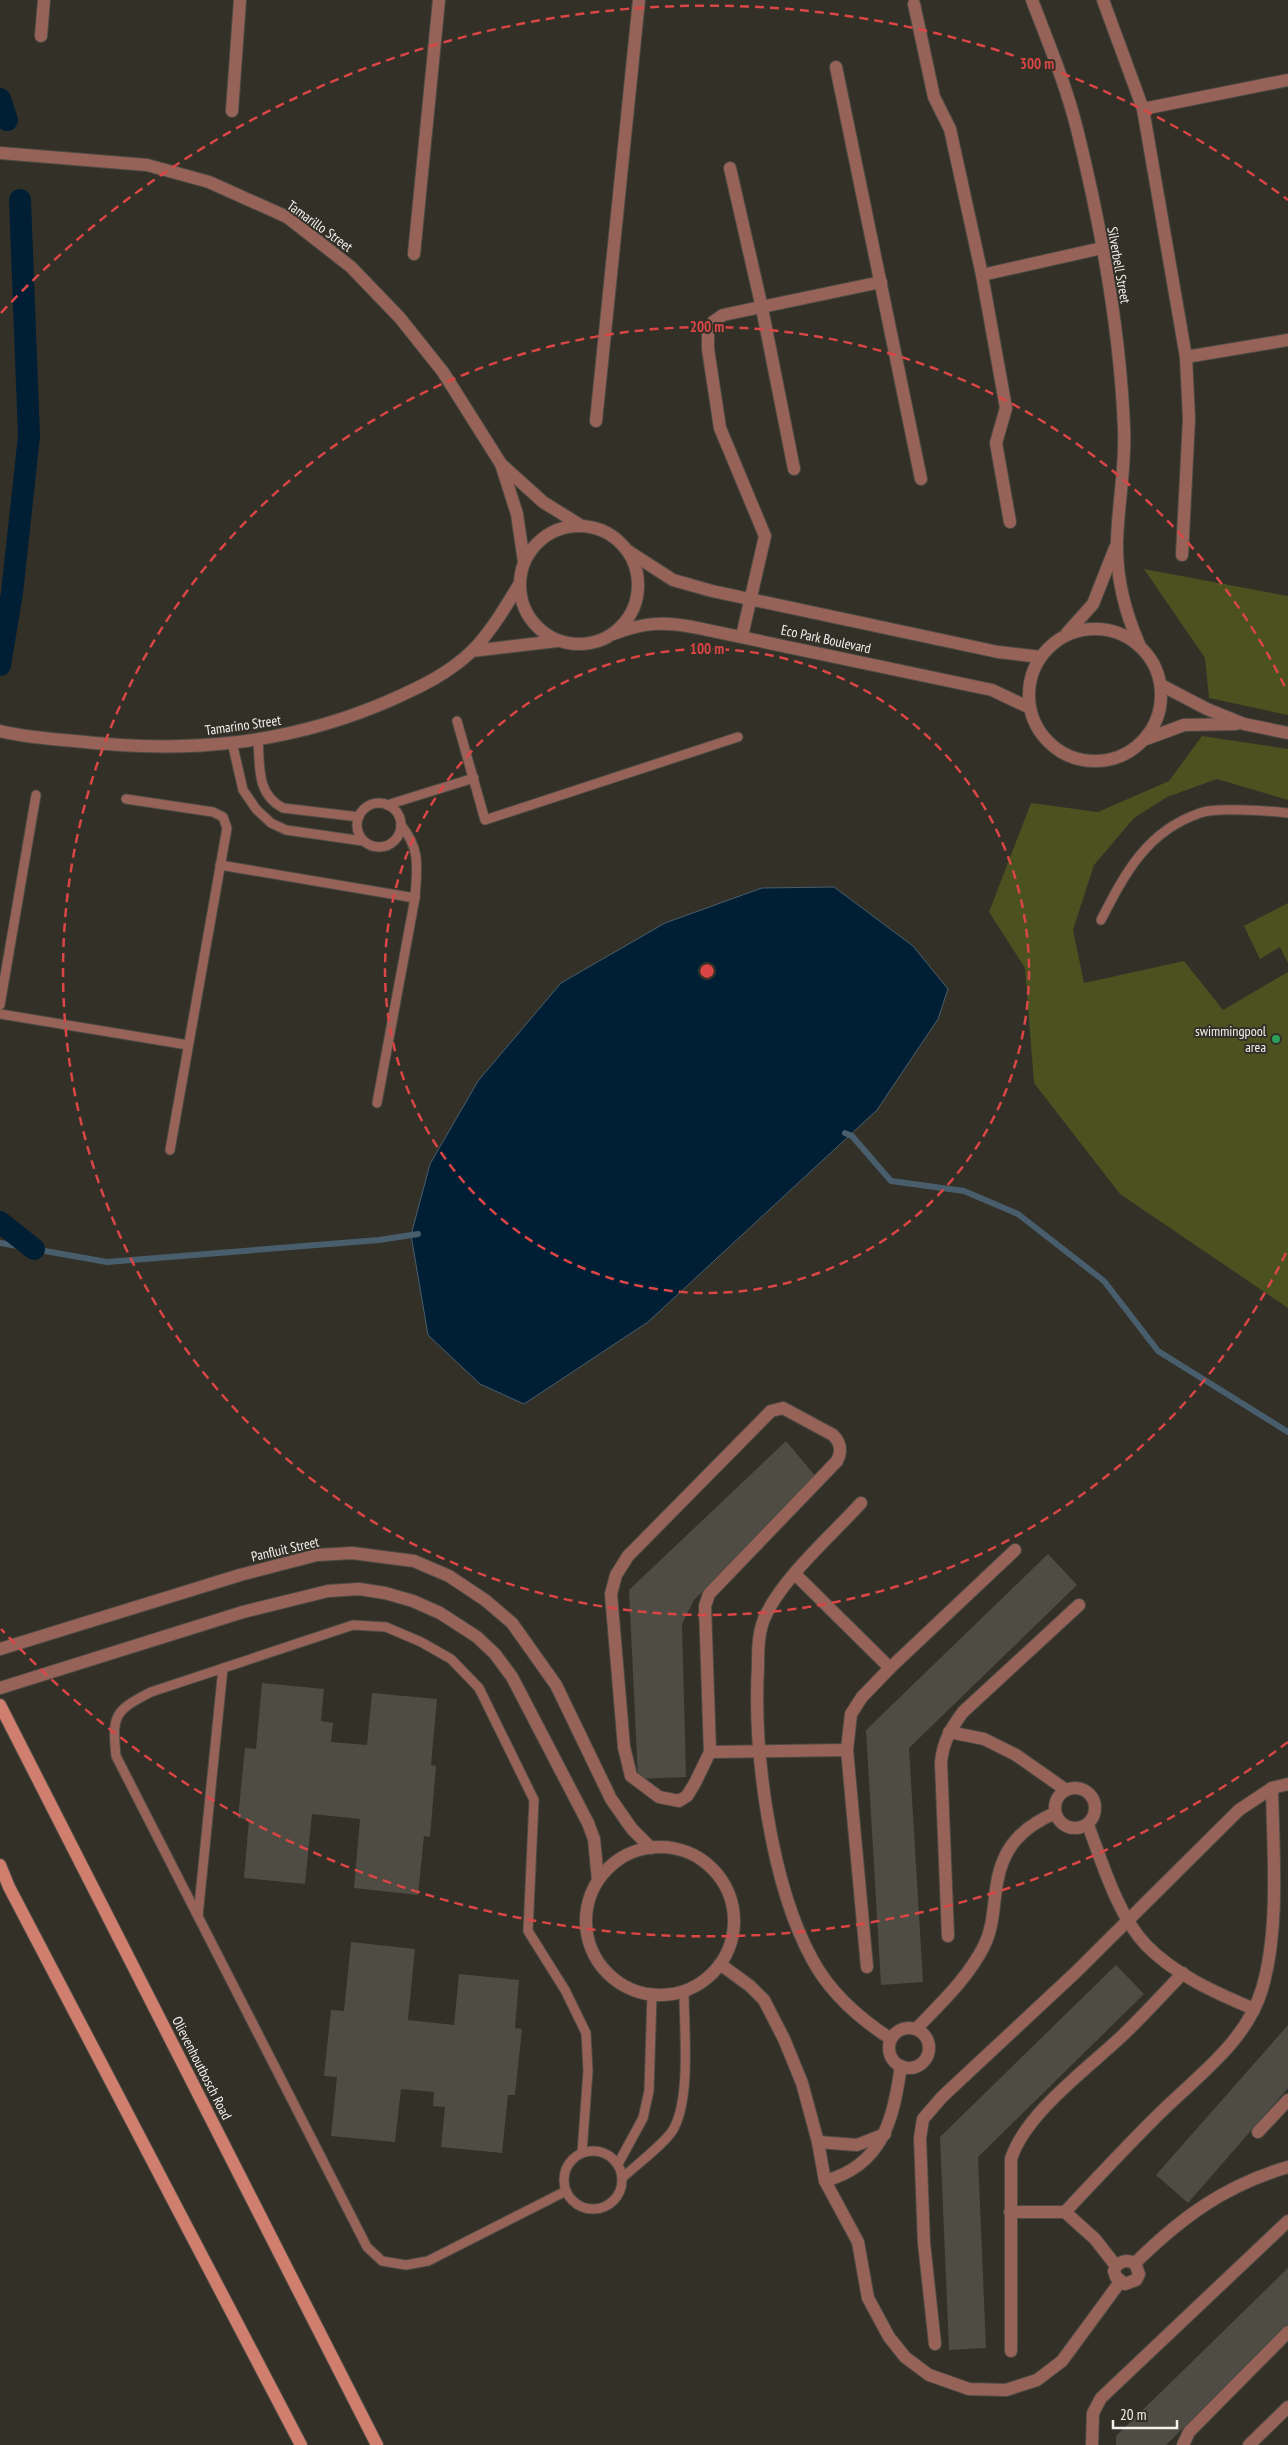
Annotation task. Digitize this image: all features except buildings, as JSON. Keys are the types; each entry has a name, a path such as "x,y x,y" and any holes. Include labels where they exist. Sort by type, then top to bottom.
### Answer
{"main road":[{"name":"Olievenhoutbosch Road","path":"0,1706 377,2445"},
{"path":"0,1865 4,1887 301,2445"}],"street":[{"path":"41,36 44,0"},
{"path":"232,111 240,0"},
{"path":"414,254 439,0"},
{"path":"596,421 639,0"},
{"name":"Silverbell Street","path":"1032,0 1077,127 1102,248 1117,341 1124,430 1117,543 1126,613 1139,644"},
{"path":"1103,0 1143,109 1186,357 1189,419 1182,556"},
{"path":"914,4 934,97 950,129 982,275 1006,408 996,443 1010,522"},
{"path":"836,67 921,479"},
{"path":"1143,109 1288,80"},
{"name":"Tamarillo Street","path":"0,153 147,165 209,182 287,217 351,268 400,318 443,372 501,464 517,514 524,562"},
{"path":"730,168 762,308 794,469"},
{"path":"982,275 1102,248"},
{"path":"742,636 749,599 763,549 764,536 722,435 708,349 708,332 713,322 723,315 881,282"},
{"path":"1186,357 1288,340"},
{"name":"Tamarillo Street","path":"501,464 544,502 580,526"},
{"path":"580,526 599,529 615,538 628,551 637,573 637,596 629,618 613,634 595,643 576,645 557,641 541,632 529,618 522,601 520,583 524,562 534,547 547,535 563,528 580,526"},
{"name":"Silverbell Street","path":"1064,636 1093,604 1117,543"},
{"name":"Eco Park Boulevard","path":"628,551 673,580 749,599 998,652 1041,657"},
{"name":"Tamarino Street","path":"0,731 18,735 121,746 186,748 275,737 363,712 431,682 472,651 501,614 520,583"},
{"name":"Eco Park Boulevard","path":"613,634 641,624 656,622 679,624 992,690 1030,708"},
{"path":"1146,739 1156,722 1161,704 1161,685 1154,662 1139,644 1122,634 1103,628 1083,629 1064,636 1041,657 1032,673 1029,690 1030,708 1037,728 1046,739 1068,757 1089,762 1110,760 1130,752 1146,739 1190,724 1244,724"},
{"path":"472,651 557,641"},
{"path":"1161,685 1207,709 1244,724 1288,733"},
{"path":"783,1408 833,1435 841,1447 841,1454 837,1462 708,1594 705,1606 710,1752 695,1783 686,1796 679,1801 669,1801 658,1797 631,1776 624,1747 611,1594 616,1574 640,1544 771,1411 783,1408"},
{"path":"861,1503 774,1599 763,1620 759,1637 757,1685 760,1750 767,1809 781,1880 812,1960 838,1996 874,2027 892,2039"},
{"path":"867,1968 847,1750 851,1714 862,1697 890,1668 1015,1550"},
{"name":"Panfluit Street","path":"0,1649 240,1575 317,1555 352,1553 414,1561 448,1576 485,1600 512,1623 556,1684 611,1799 632,1829 651,1848"},
{"path":"795,1574 890,1668"},
{"path":"0,1688 243,1612 328,1591 359,1589 413,1601 440,1612 477,1637 495,1654 512,1677 588,1823 594,1839 598,1880"},
{"path":"948,1936 942,1747 949,1732 963,1712 1079,1605"},
{"path":"949,1732 984,1739 1016,1756 1066,1790 1083,1789 1094,1801 1096,1810 1088,1825 1080,1828 1065,1826 1055,1813 1056,1800 1066,1790"},
{"path":"710,1752 847,1750"},
{"path":"935,2344 924,2243 920,2156 923,2119 942,2097 1128,1920 1239,1810 1272,1788 1288,1784"},
{"path":"1064,2212 1155,2118 1230,2046 1254,2009 1262,1989 1270,1946 1273,1889 1272,1788"},
{"path":"916,2029 974,1964 985,1945 991,1928 1002,1864 1011,1847 1021,1832 1055,1813"},
{"path":"1088,1825 1106,1873 1128,1920 1145,1944 1209,1990 1254,2009"},
{"path":"651,1848 676,1849 698,1858 716,1873 725,1887 729,1894 734,1918 731,1942 720,1964 704,1981 684,1992 661,1996 652,1995 638,1993 617,1983 601,1967 590,1946 586,1924 588,1901 598,1880 613,1864 631,1853 651,1848"},
{"path":"720,1964 750,1986 764,2000 784,2039 802,2083 818,2142 825,2181 858,2242 868,2298 889,2337 905,2357 929,2374 955,2385 989,2392 1006,2390 1037,2380 1062,2361 1120,2282"},
{"path":"1011,2351 1010,2159 1015,2144 1057,2096 1124,2034 1183,1973"},
{"path":"902,2029 916,2029 927,2040 927,2056 916,2067 901,2066 890,2055 892,2039 902,2029"},
{"path":"825,2181 848,2173 864,2161 880,2143 885,2134 896,2099 901,2066"},
{"path":"1258,2132 1288,2100"},
{"path":"818,2142 857,2145 885,2134"},
{"path":"1135,2264 1160,2239 1200,2206 1233,2188 1288,2167"},
{"path":"1010,2212 1064,2212 1095,2239 1116,2266"},
{"path":"1092,2445 1094,2413 1101,2398 1288,2221"},
{"path":"1129,2260 1135,2264 1138,2274 1136,2280 1125,2284 1120,2282 1114,2271 1116,2266 1122,2261 1129,2260"},
{"path":"1183,2445 1189,2432 1286,2337"},
{"path":"1249,2445 1288,2407"}],"lane":[{"path":"457,721 485,820 738,737"},
{"path":"258,739 262,784 272,802 283,808 358,816"},
{"path":"232,742 243,790 256,809 271,823 286,830 363,840"},
{"path":"401,825 399,834 387,846 370,845 358,833 358,816 370,805 379,803 388,805 474,778"},
{"path":"0,1005 36,795"},
{"path":"126,799 213,812 222,817 227,828 170,1150"},
{"path":"377,1103 415,898 417,853 412,839 401,825 399,817 388,805"},
{"path":"1101,920 1132,863 1152,840 1175,825 1201,812 1288,813"},
{"path":"220,865 415,898"},
{"path":"0,1014 188,1045"},
{"path":"566,2191 428,2261 406,2265 382,2261 366,2247 116,1756 115,1718 126,1705 151,1692 353,1625 386,1627 421,1642 451,1659 480,1688 534,1800 528,1931 565,1990 586,2033 588,2071 582,2153"},
{"path":"198,1916 222,1668"},
{"path":"622,2178 674,2130 681,2109 684,1992"},
{"path":"618,2164 643,2118 649,2091 652,1995"},
{"path":"596,2151 606,2153 618,2164 622,2178 621,2188 609,2204 600,2208 580,2206 572,2200 566,2191 564,2176 566,2168 570,2161 582,2153 596,2151"}],"green space":[{"path":"1144,569 1288,596 1288,715 1209,698 1205,658"},
{"path":"1202,736 1288,749 1288,800 1217,779 1167,797 1134,818 1094,865 1073,930 1084,983 1184,961 1223,1010 1288,972 1288,1308 1120,1194 1034,1083 1025,968 989,912 1031,803 1098,812 1169,781"},
{"path":"1288,903 1288,963 1280,947 1260,959 1244,926"}],"water":[{"path":"834,887 913,946 948,989 938,1019 877,1110 648,1322 524,1404 480,1384 428,1335 411,1235 430,1164 478,1081 561,983 665,923 762,888"}],"waterway":[{"path":"0,99 7,120"},
{"path":"0,665 12,593 29,436 20,200"},
{"path":"845,1133 852,1136 891,1181 964,1191 1018,1214 1104,1281 1158,1351 1288,1432"},
{"path":"0,1222 34,1249"},
{"path":"0,1243 107,1262 379,1240 418,1234"}],"place":[{"name":"swimmingpool area","path":"1276,1039"}]}
